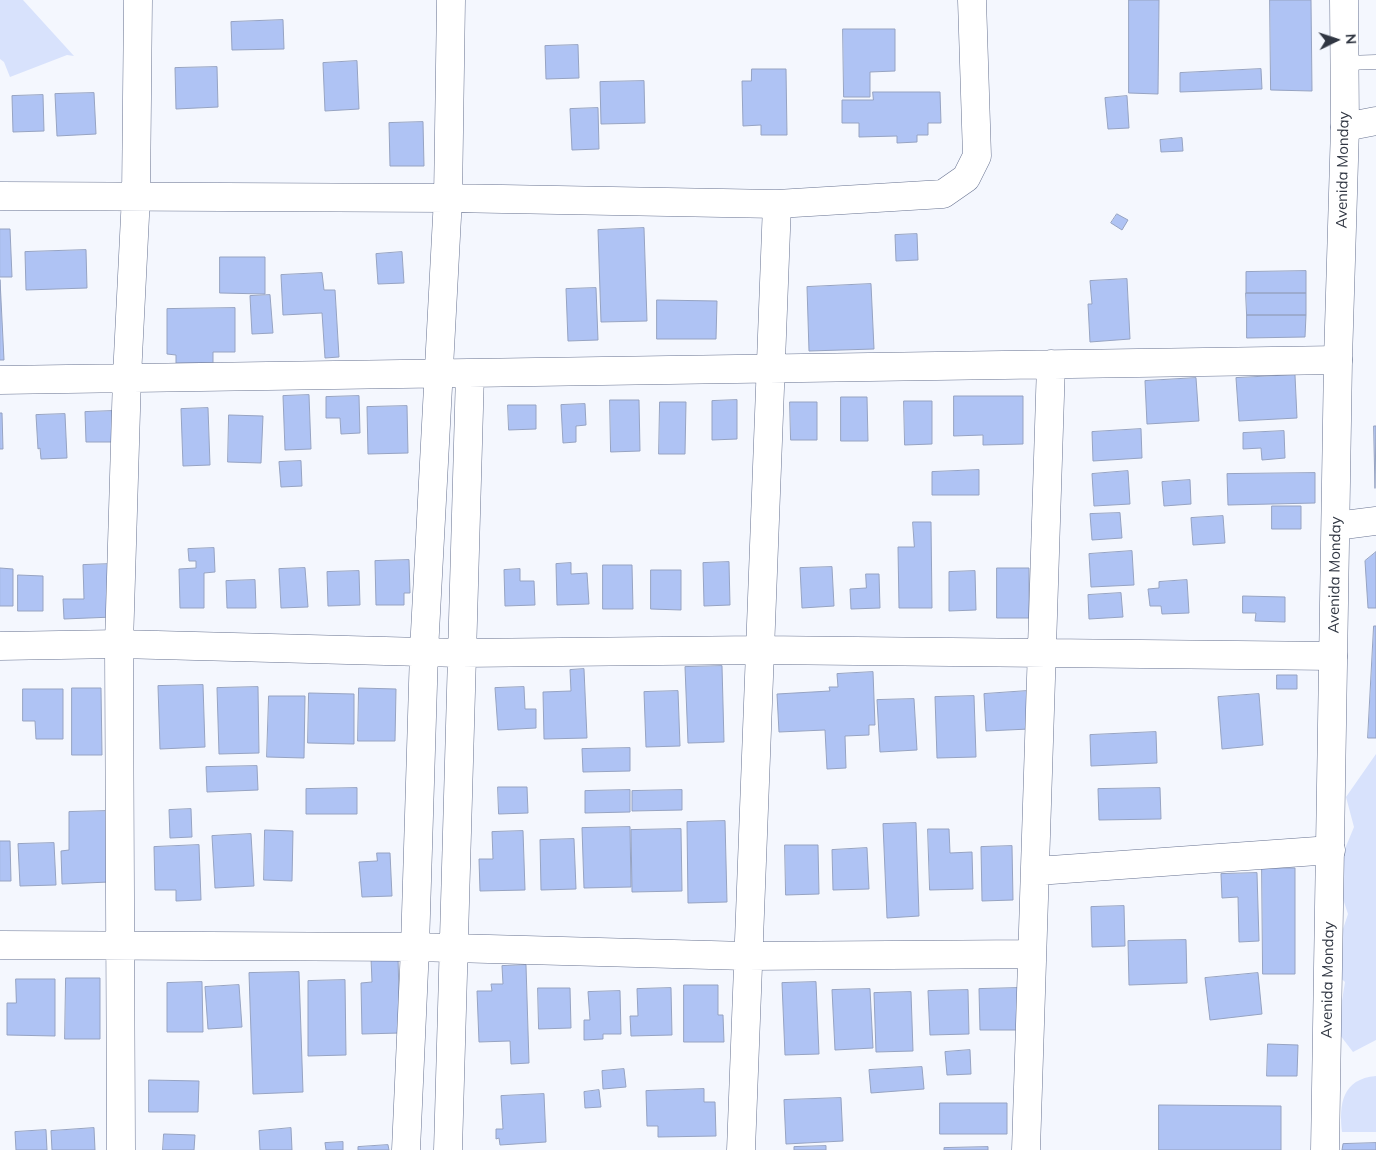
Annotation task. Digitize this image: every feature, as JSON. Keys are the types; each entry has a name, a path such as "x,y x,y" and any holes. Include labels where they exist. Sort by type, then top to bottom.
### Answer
{"street":[{"path":"121,1150 119,644 127,377 136,196 138,0"},
{"path":"406,1150 415,947 424,651 448,198 450,0"},
{"path":"0,196 448,198 777,204 943,194 966,178 977,156 972,0"},
{"name":"Avenida Monday","path":"1325,1150 1338,360 1345,127 1344,0"},
{"path":"1345,127 1376,121"},
{"path":"741,1150 777,204"},
{"path":"0,380 1338,360"},
{"path":"1026,1150 1051,364"},
{"path":"448,1150 470,373"},
{"path":"1336,526 1376,521"},
{"path":"0,646 119,644 461,652 760,650 1333,656"},
{"path":"1036,870 1331,850"},
{"path":"0,944 415,947 747,956 1032,954"}],"lane":[{"path":"1344,63 1376,62"}],"shaded area":[{"path":"0,0 23,0 74,56 67,55 10,77 4,62 0,59"},
{"path":"1376,754 1376,1040 1353,1052 1340,1035 1340,1013 1345,982 1337,975 1340,938 1348,914 1339,887 1342,856 1354,827 1346,797"},
{"path":"1376,1076 1376,1132 1342,1132 1341,1112 1345,1095 1356,1082"}],"building":[{"path":"1129,0 1159,0 1158,94 1129,93"},
{"path":"1270,0 1311,0 1312,91 1271,90"},
{"path":"283,20 284,49 232,50 231,22"},
{"path":"843,29 895,29 895,71 870,72 870,97 844,97"},
{"path":"578,45 579,78 546,79 545,46"},
{"path":"357,61 359,109 325,111 323,63"},
{"path":"217,67 218,107 176,109 175,68"},
{"path":"752,69 786,69 787,135 761,135 761,125 743,126 742,81 751,81"},
{"path":"1261,69 1262,89 1180,92 1180,73"},
{"path":"644,81 645,123 601,124 600,82"},
{"path":"873,92 940,92 941,123 928,123 928,135 917,135 917,142 897,143 897,136 859,137 859,123 842,123 842,100 873,100"},
{"path":"94,93 96,134 57,136 55,94"},
{"path":"43,95 44,131 13,132 12,96"},
{"path":"1127,96 1129,128 1108,129 1105,98"},
{"path":"598,108 599,149 572,150 570,109"},
{"path":"423,122 424,166 390,166 389,123"},
{"path":"1182,138 1183,151 1161,152 1160,140"},
{"path":"1117,214 1128,220 1122,230 1111,223"},
{"path":"644,228 647,321 601,322 598,230"},
{"path":"0,229 10,229 12,277 0,277"},
{"path":"917,234 918,260 896,261 895,235"},
{"path":"86,250 87,288 26,290 25,252"},
{"path":"402,252 404,283 378,284 376,254"},
{"path":"220,257 265,257 265,294 220,293"},
{"path":"1306,271 1306,293 1246,293 1246,272"},
{"path":"322,273 324,290 335,290 339,357 325,358 322,313 283,315 281,275"},
{"path":"1127,279 1130,339 1090,342 1088,304 1092,304 1090,281"},
{"path":"0,280 4,360 0,360"},
{"path":"871,284 874,349 809,351 807,287"},
{"path":"596,288 598,340 568,341 566,289"},
{"path":"1246,293 1306,293 1306,315 1247,315"},
{"path":"270,295 273,333 252,334 250,296"},
{"path":"657,300 717,301 716,339 657,339"},
{"path":"235,308 235,352 213,352 213,363 176,363 176,355 167,354 167,309"},
{"path":"1247,315 1306,315 1305,337 1247,338"},
{"path":"1295,375 1297,418 1239,421 1236,378"},
{"path":"1196,378 1199,421 1147,424 1145,381"},
{"path":"309,395 311,449 285,450 283,396"},
{"path":"359,396 360,433 341,434 340,418 326,418 326,397"},
{"path":"954,396 1023,396 1023,444 983,445 983,435 954,436"},
{"path":"841,397 867,397 868,441 841,441"},
{"path":"610,400 639,400 640,451 611,452"},
{"path":"737,400 737,439 712,440 712,401"},
{"path":"904,401 932,401 932,444 905,445"},
{"path":"660,402 686,402 685,454 659,454"},
{"path":"790,402 817,402 817,440 791,440"},
{"path":"585,404 586,425 576,426 576,442 563,443 561,405"},
{"path":"508,405 536,405 536,429 509,430"},
{"path":"407,406 408,453 368,454 367,407"},
{"path":"208,408 210,465 183,466 181,409"},
{"path":"112,411 113,442 86,442 85,412"},
{"path":"0,413 2,413 3,449 0,449"},
{"path":"65,414 67,458 41,459 40,448 38,449 36,415"},
{"path":"229,415 263,416 261,463 228,462"},
{"path":"1374,426 1376,426 1375,488"},
{"path":"1141,429 1142,458 1093,461 1092,432"},
{"path":"1284,431 1285,458 1262,460 1261,448 1243,449 1243,433"},
{"path":"301,461 302,486 281,487 279,462"},
{"path":"979,470 979,495 932,495 932,472"},
{"path":"1128,471 1130,504 1094,506 1092,474"},
{"path":"1315,473 1315,503 1228,505 1227,474"},
{"path":"1190,480 1191,504 1164,506 1162,482"},
{"path":"1272,506 1301,506 1301,529 1272,529"},
{"path":"1120,513 1122,538 1092,540 1090,514"},
{"path":"1223,516 1225,543 1193,545 1191,518"},
{"path":"913,522 931,522 932,608 899,608 898,547 914,547"},
{"path":"214,548 215,572 204,573 204,608 180,608 179,569 196,568 196,561 189,561 188,549"},
{"path":"1132,551 1134,585 1091,587 1089,554"},
{"path":"1376,552 1376,608 1368,608 1365,561"},
{"path":"409,560 410,593 404,593 404,605 376,605 375,561"},
{"path":"729,562 730,605 704,606 703,563"},
{"path":"571,563 571,574 587,573 589,604 557,605 556,564"},
{"path":"111,564 113,617 64,619 63,599 84,599 83,565"},
{"path":"603,565 632,565 633,609 603,609"},
{"path":"832,567 834,606 802,608 800,568"},
{"path":"0,568 13,569 13,606 0,606"},
{"path":"305,568 308,607 281,608 279,569"},
{"path":"997,568 1029,568 1029,618 997,618"},
{"path":"520,569 520,581 534,581 535,605 505,606 504,570"},
{"path":"651,570 681,570 681,610 651,609"},
{"path":"359,571 360,605 328,606 327,572"},
{"path":"975,571 976,610 949,611 949,572"},
{"path":"866,574 879,574 880,608 851,609 850,589 866,588"},
{"path":"18,575 43,576 43,611 18,611"},
{"path":"255,580 256,608 227,608 226,581"},
{"path":"1187,580 1189,613 1162,614 1161,606 1150,606 1148,589 1159,588 1159,582"},
{"path":"1121,593 1123,617 1089,619 1088,595"},
{"path":"1243,596 1285,597 1285,622 1255,621 1256,613 1243,613"},
{"path":"1374,626 1376,626 1376,738 1368,738"},
{"path":"722,666 724,742 688,743 685,667"},
{"path":"584,669 587,738 544,739 543,692 571,691 570,670"},
{"path":"873,672 875,725 869,725 869,735 845,736 846,768 827,769 825,730 779,732 777,694 830,691 829,687 838,687 837,674"},
{"path":"1277,675 1297,675 1297,689 1277,689"},
{"path":"203,685 205,747 160,749 158,686"},
{"path":"258,687 259,753 219,754 217,688"},
{"path":"524,687 525,709 536,709 536,728 498,730 495,688"},
{"path":"72,688 101,688 102,755 72,755"},
{"path":"359,688 396,689 395,741 358,741"},
{"path":"23,689 63,689 63,739 36,739 35,721 23,721"},
{"path":"678,691 680,746 646,747 644,692"},
{"path":"1027,691 1029,729 986,731 984,694"},
{"path":"309,693 354,694 354,744 308,743"},
{"path":"1259,694 1263,745 1222,749 1218,697"},
{"path":"269,696 305,696 304,758 267,757"},
{"path":"974,696 976,757 937,758 935,697"},
{"path":"914,699 917,750 880,752 877,700"},
{"path":"1156,732 1157,763 1091,766 1090,735"},
{"path":"630,748 630,771 583,772 582,749"},
{"path":"257,766 258,790 207,792 206,767"},
{"path":"498,787 527,787 528,813 499,814"},
{"path":"357,788 357,814 306,814 306,789"},
{"path":"1160,788 1161,819 1099,820 1098,789"},
{"path":"630,790 630,812 585,813 585,791"},
{"path":"682,790 682,810 632,811 632,791"},
{"path":"191,809 192,837 170,838 169,810"},
{"path":"107,811 109,882 62,884 61,851 69,850 69,812"},
{"path":"725,821 727,902 688,903 687,822"},
{"path":"916,823 919,916 887,918 883,824"},
{"path":"630,827 631,887 584,888 582,828"},
{"path":"681,829 682,891 632,892 631,830"},
{"path":"928,829 949,829 950,853 972,852 973,889 930,890"},
{"path":"265,830 293,831 292,881 264,880"},
{"path":"523,831 525,890 480,891 479,859 493,859 492,832"},
{"path":"251,834 254,886 215,888 212,836"},
{"path":"574,839 576,889 541,890 540,840"},
{"path":"0,841 10,841 11,881 0,881"},
{"path":"54,843 56,885 20,886 18,844"},
{"path":"199,845 201,900 176,901 176,890 155,890 154,847"},
{"path":"785,845 818,845 819,894 786,895"},
{"path":"1012,846 1013,900 982,901 981,847"},
{"path":"867,848 869,889 833,890 832,850"},
{"path":"377,853 390,853 392,896 362,897 359,862 377,861"},
{"path":"1262,868 1295,868 1295,974 1263,974"},
{"path":"1257,873 1259,941 1239,942 1238,897 1222,898 1221,874"},
{"path":"1124,906 1125,946 1092,947 1091,907"},
{"path":"1186,940 1187,983 1129,985 1128,941"},
{"path":"398,957 400,1033 362,1034 361,983 372,982 371,958"},
{"path":"526,965 529,1063 511,1064 510,1041 479,1042 477,991 492,991 491,984 503,984 502,966"},
{"path":"299,972 303,1092 253,1094 249,973"},
{"path":"1258,973 1262,1014 1210,1020 1205,978"},
{"path":"66,978 100,978 100,1039 65,1039"},
{"path":"16,979 55,979 55,1036 7,1035 7,1003 16,1003"},
{"path":"345,980 346,1055 308,1056 308,981"},
{"path":"202,982 203,1032 167,1032 167,983"},
{"path":"816,982 819,1054 785,1055 782,983"},
{"path":"239,985 242,1027 208,1029 205,987"},
{"path":"684,985 718,985 718,1015 723,1015 724,1042 684,1042"},
{"path":"538,988 570,988 571,1028 539,1029"},
{"path":"671,988 672,1035 631,1036 630,1016 638,1016 637,989"},
{"path":"1018,988 1019,1030 980,1030 979,989"},
{"path":"870,989 873,1048 835,1050 832,990"},
{"path":"968,990 969,1034 930,1035 928,991"},
{"path":"620,991 621,1034 603,1034 603,1039 584,1040 584,1020 590,1020 588,992"},
{"path":"911,992 913,1051 876,1052 874,993"},
{"path":"1268,1044 1298,1045 1297,1076 1267,1076"},
{"path":"970,1050 971,1074 947,1075 945,1052"},
{"path":"922,1067 924,1089 871,1093 869,1070"},
{"path":"624,1069 626,1087 603,1089 602,1071"},
{"path":"149,1080 199,1081 198,1112 149,1112"},
{"path":"704,1089 704,1102 715,1102 716,1136 658,1137 658,1126 647,1126 646,1091"},
{"path":"599,1090 601,1107 585,1108 584,1092"},
{"path":"544,1094 546,1142 500,1145 499,1138 496,1139 496,1129 503,1129 501,1096"},
{"path":"841,1098 843,1141 786,1144 784,1100"},
{"path":"940,1103 1007,1103 1007,1134 940,1134"},
{"path":"1159,1105 1281,1106 1281,1150 1159,1150"},
{"path":"94,1128 95,1150 52,1150 51,1131"},
{"path":"291,1128 292,1150 260,1150 259,1131"},
{"path":"46,1130 47,1150 16,1150 15,1132"},
{"path":"164,1134 195,1135 194,1150 163,1150"},
{"path":"343,1142 343,1150 326,1150 325,1143"},
{"path":"1376,1143 1376,1150 1342,1150 1343,1144"},
{"path":"388,1145 389,1150 358,1150 358,1147"},
{"path":"826,1146 826,1150 794,1150 794,1147"},
{"path":"988,1147 988,1150 944,1150 944,1148"}]}
